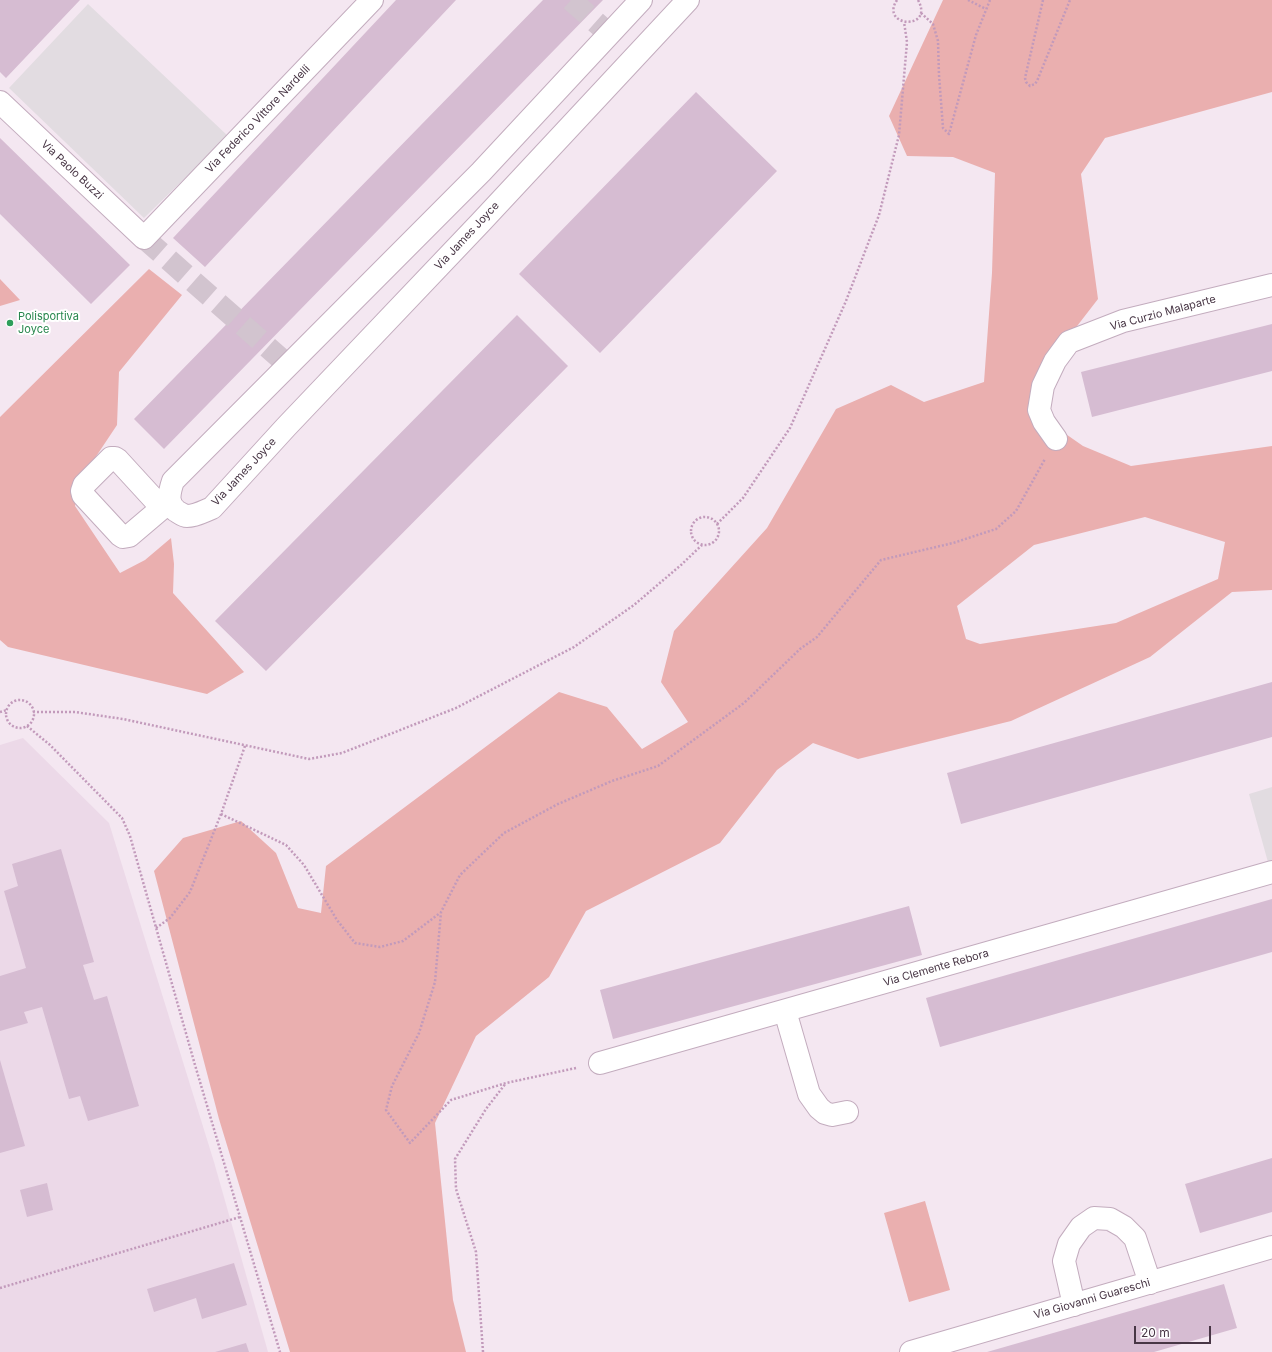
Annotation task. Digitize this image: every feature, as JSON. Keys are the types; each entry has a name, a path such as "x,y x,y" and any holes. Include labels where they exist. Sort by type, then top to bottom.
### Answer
{"street":[{"name":"Via Federico Vittore Nardelli","path":"144,238 372,0"},
{"name":"Via James Joyce","path":"641,0 482,172 173,481 166,505 176,512 186,516 198,514 212,508 286,427 688,0"},
{"name":"Via Paolo Buzzi","path":"0,102 144,238"},
{"name":"Via Curzio Malaparte","path":"1056,439 1044,422 1039,410 1043,386 1055,361 1069,342 1123,321 1272,285"},
{"name":"Via Clemente Rebora","path":"600,1063 1272,872"},
{"path":"785,1011 809,1094 818,1108 826,1113 832,1114 847,1112"},
{"path":"1074,1304 1064,1261 1069,1244 1081,1227 1094,1218 1110,1219 1124,1227 1135,1238 1150,1282"},
{"name":"Via Giovanni Guareschi","path":"911,1352 1272,1247"}],"path":[{"path":"897,0 894,6 895,14 900,21 904,22 913,22 921,13 918,0"},
{"path":"968,0 986,9"},
{"path":"921,13 933,24 938,41 943,128 949,134 976,35 990,0"},
{"path":"1044,0 1025,78 1026,82 1030,86 1037,82 1070,0"},
{"path":"717,524 742,498 790,428 846,301 879,215 899,135 907,42 904,22"},
{"path":"600,1063 506,1083 451,1100 410,1143 386,1110 392,1086 419,1033 435,982 441,912 460,875 504,833 558,804 612,782 658,766 744,703 800,650 817,637 881,560 953,542 996,529 1016,511 1056,439"},
{"path":"34,712 75,712 123,719 309,759 342,753 456,708 574,647 634,606 702,545 711,544 718,538 719,529 717,524 706,517 694,523 692,531 694,540 702,545"},
{"path":"21,700 29,703 34,712 32,720 27,726 18,728 10,723 6,715 7,710 12,703 21,700"},
{"path":"0,712 7,710"},
{"path":"27,726 50,745 122,818 130,836 195,1065 280,1352"},
{"path":"156,928 170,918 190,892 221,814 245,746"},
{"path":"221,814 286,846 304,865 337,920 356,943 380,947 403,941 441,912"},
{"path":"483,1352 476,1252 456,1189 455,1159 486,1109 506,1083"},
{"path":"0,1288 240,1217"}],"shaded area":[{"path":"943,0 1272,0 1272,92 1105,138 1081,174 1098,299 1057,352 1040,416 1083,446 1131,466 1272,446 1272,590 1232,592 1150,657 1011,721 858,759 813,743 777,770 720,843 586,911 549,977 476,1036 435,1123 453,1300 466,1352 290,1352 219,1119 154,871 183,838 241,821 276,853 298,908 321,913 326,866 559,692 607,707 642,749 688,722 661,682 674,631 767,528 836,409 891,385 924,402 984,382 992,273 995,173 953,157 907,156 889,116","holes":["1145,517 1225,542 1218,579 1116,623 980,644 966,639 957,606 1034,545"]},
{"path":"88,4 228,136 144,218 9,88"},
{"path":"149,269 182,295 119,372 117,425 81,479 75,506 120,573 145,560 171,538 174,564 173,593 244,672 207,694 8,647 0,640 0,417"},
{"path":"0,279 20,300 0,306"},
{"path":"23,738 109,823 214,1162 268,1352 0,1352 0,745"},
{"path":"1272,787 1272,872 1271,873 1249,794"},
{"path":"925,1201 950,1290 909,1302 884,1213"}],"building":[{"path":"0,0 80,0 6,78 0,72"},
{"path":"396,0 456,0 205,267 173,238"},
{"path":"543,0 603,0 164,449 134,419"},
{"path":"696,92 777,171 600,353 519,274"},
{"path":"0,138 130,265 91,304 0,214"},
{"path":"517,315 568,366 266,671 215,621"},
{"path":"1272,324 1272,371 1092,417 1081,372"},
{"path":"1272,682 1272,737 961,824 947,773"},
{"path":"61,849 94,962 83,965 94,1000 107,996 139,1106 88,1121 80,1096 69,1099 42,1007 24,1012 28,1023 0,1031 0,976 26,968 4,891 18,886 12,864"},
{"path":"1272,899 1272,952 940,1047 926,998"},
{"path":"909,906 922,955 613,1039 600,990"},
{"path":"0,1060 25,1146 0,1153"},
{"path":"1272,1158 1272,1212 1200,1233 1185,1184"},
{"path":"47,1183 53,1210 27,1217 20,1190"},
{"path":"234,1263 247,1305 202,1319 196,1298 154,1312 147,1289"},
{"path":"1224,1284 1237,1328 1154,1352 987,1352"},
{"path":"246,1343 249,1352 215,1352"}],"tunnel":[{"path":"571,0 609,34"},
{"path":"144,238 288,365"}],"place":[{"name":"Polisportiva Joyce","path":"10,323"}]}
